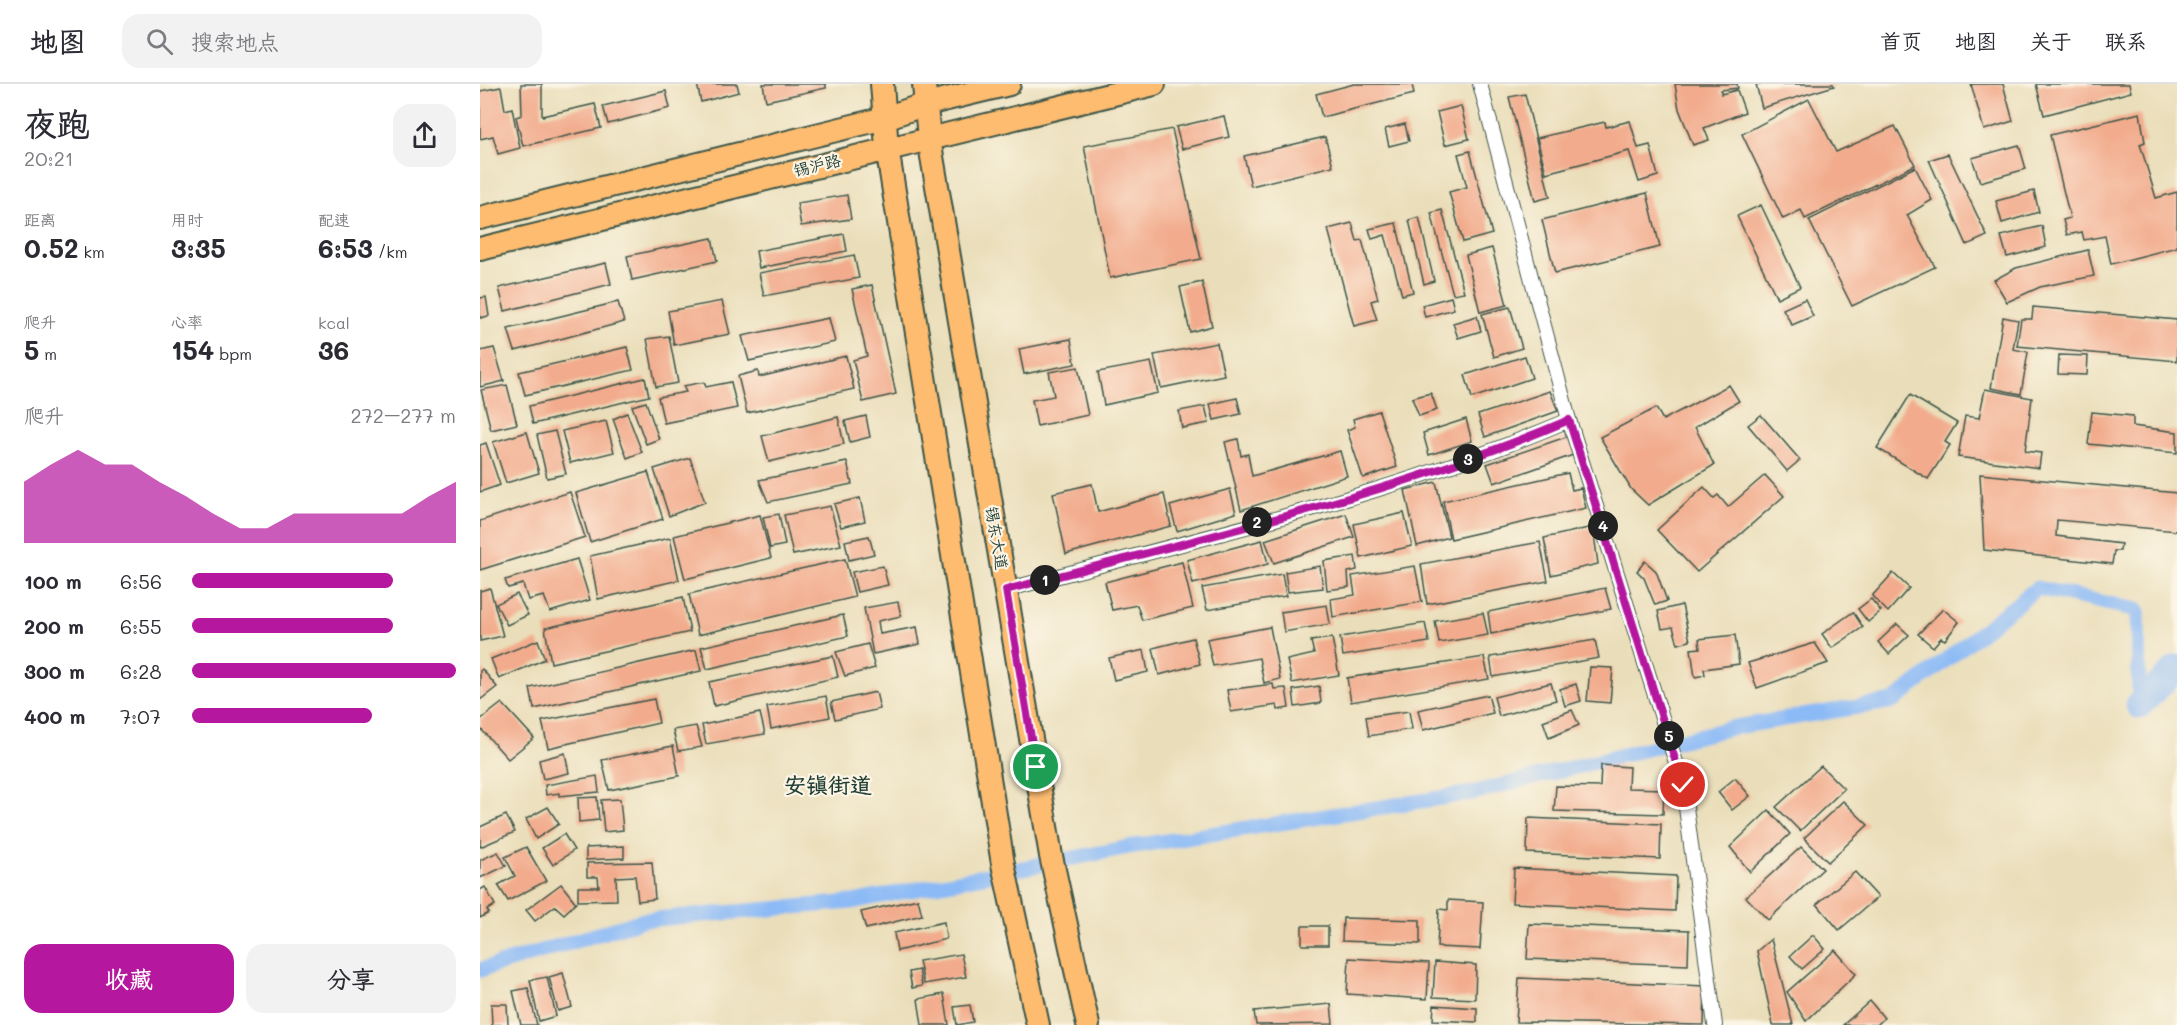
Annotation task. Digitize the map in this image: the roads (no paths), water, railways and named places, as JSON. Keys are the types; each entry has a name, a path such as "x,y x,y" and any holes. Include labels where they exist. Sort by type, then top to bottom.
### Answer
{"main road":[{"path":"882,84 887,148 1003,864 1038,1025"},
{"name":"锡沪路","path":"480,218 885,118 925,94 1009,84"},
{"name":"锡沪路","path":"480,249 1154,84"},
{"name":"锡东大道","path":"925,94 929,139 1051,856 1088,1025"}],"street":[{"path":"1480,84 1569,420 1664,718 1683,785 1715,1025"},
{"path":"1006,590 1362,494 1512,444 1569,420"}],"waterway":[{"path":"480,970 644,920 852,902 1134,846 1472,793 1730,728 1894,701 2037,588 2138,610 2139,705"},
{"path":"2139,705 2177,668"}],"district":[{"name":"安镇街道","path":"828,785"}]}
